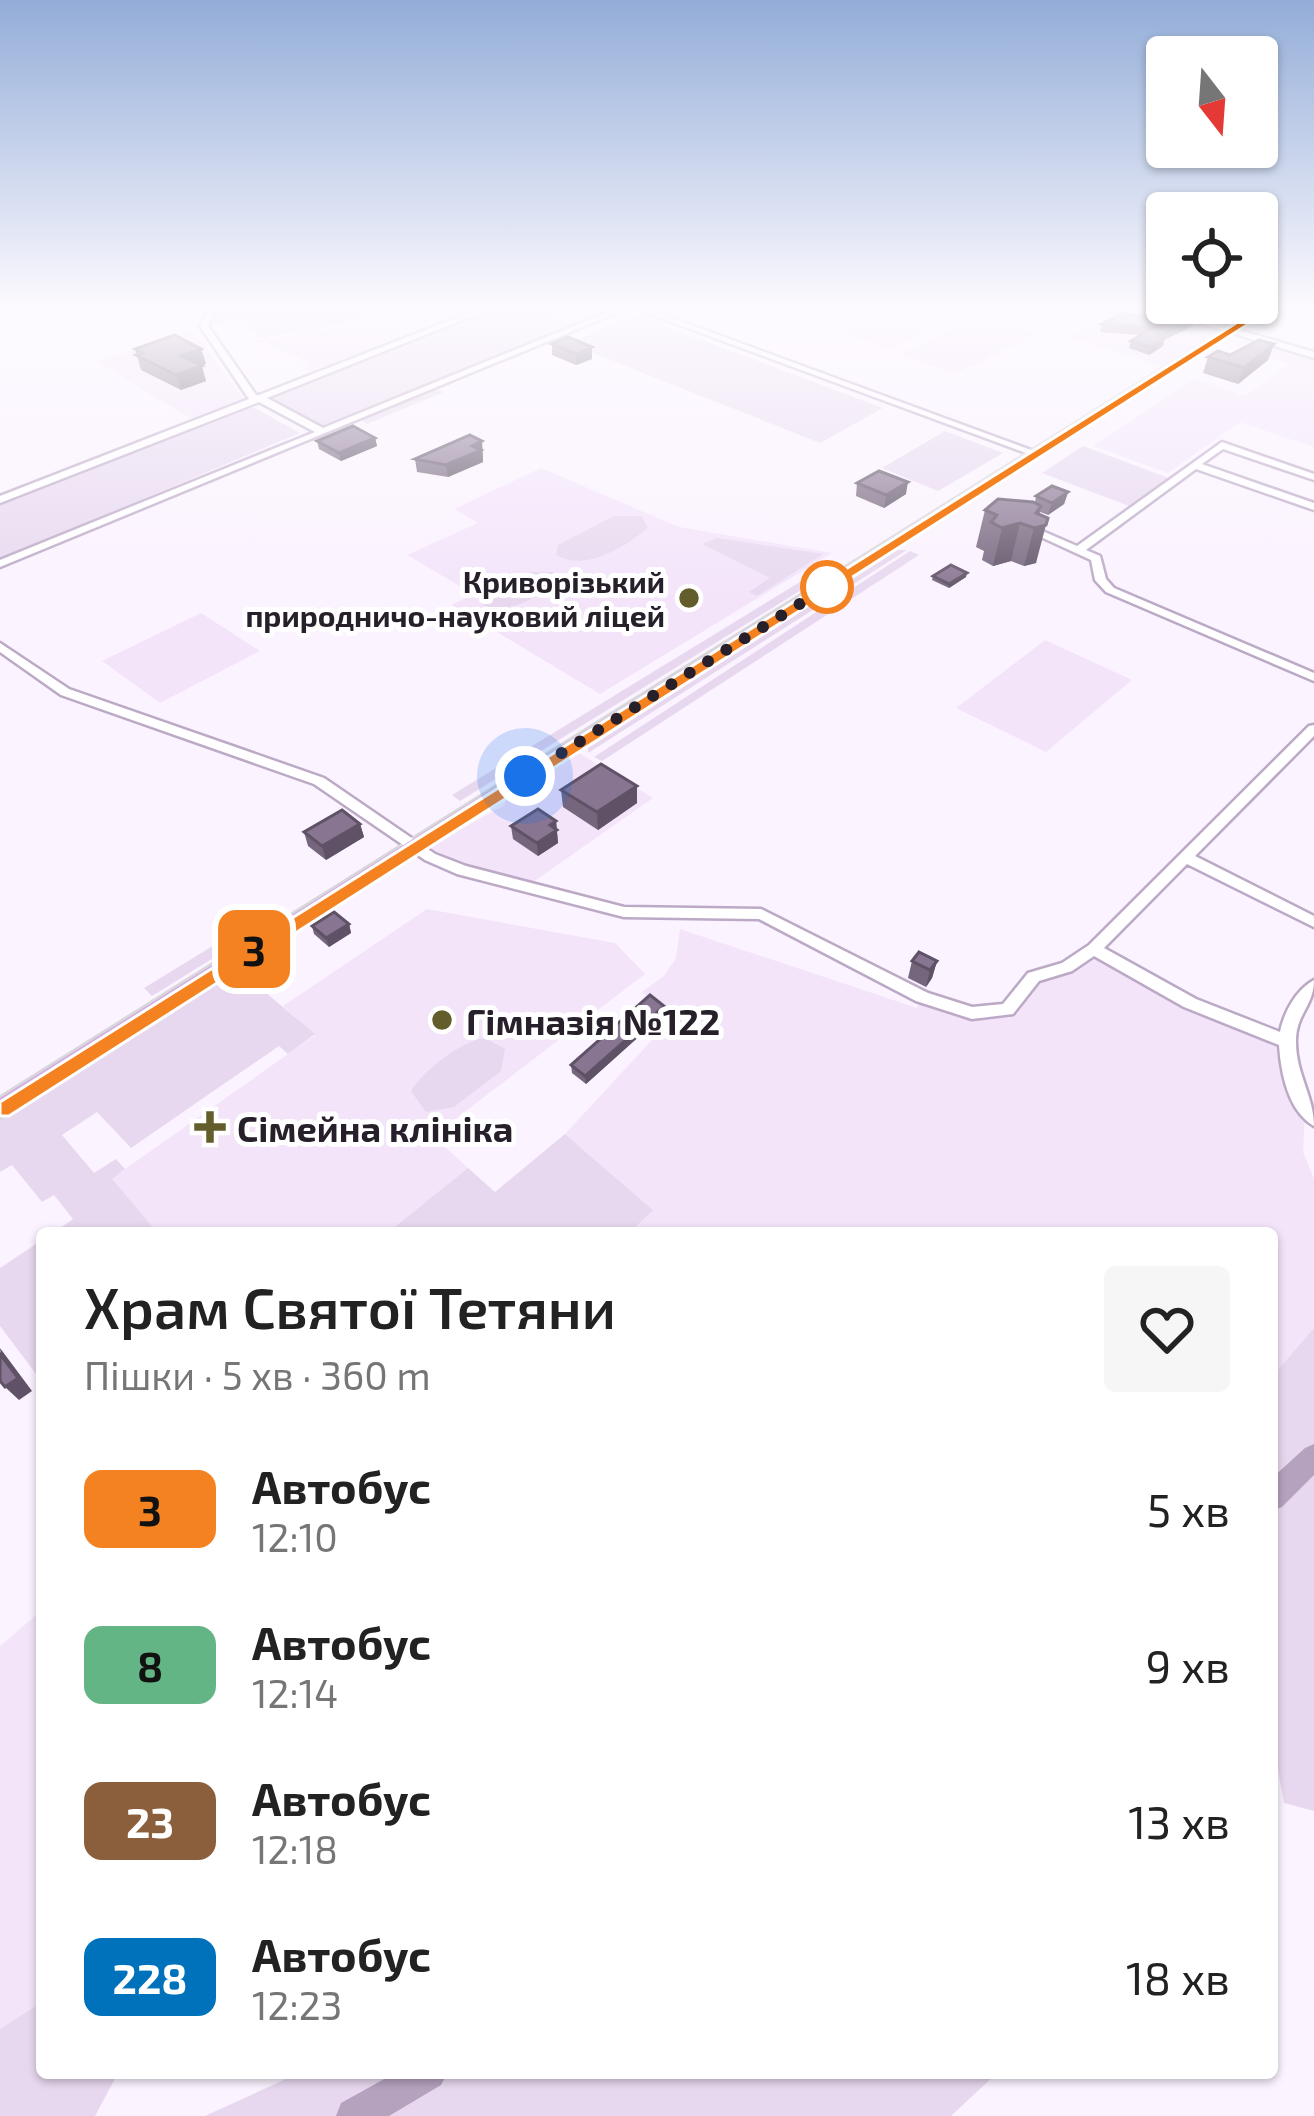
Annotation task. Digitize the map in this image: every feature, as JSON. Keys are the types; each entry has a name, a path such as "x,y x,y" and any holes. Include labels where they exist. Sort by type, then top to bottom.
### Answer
{"main road":[{"path":"0,1109 945,512 974,503 1037,454 1113,406"}],"street":[{"path":"0,500 239,406"},
{"path":"265,406 318,434"},
{"path":"0,564 388,406"},
{"path":"904,406 1037,454"},
{"path":"1080,549 1222,446 1314,477"},
{"path":"1195,465 1314,508"},
{"path":"1013,523 1080,549 1100,563 1101,580 1110,590 1314,677"},
{"path":"0,647 64,692 319,781 415,846 463,870 624,912 761,914 922,998 972,1012 1007,1010 1034,976 1066,967 1094,949 1314,729"},
{"path":"1184,857 1314,922"},
{"path":"1094,949 1190,1003 1287,1042"},
{"path":"1310,1115 1287,1042 1293,1014 1314,986"}],"shaded area":[{"path":"169,406 233,406 194,421"},
{"path":"273,406 411,406 367,424 362,420 366,415 323,432"},
{"path":"726,406 883,408 820,443"},
{"path":"1154,406 1314,406 1314,447 1240,422 1168,473 1093,446"},
{"path":"243,408 255,408 300,433 0,559 0,501"},
{"path":"945,431 1003,453 938,491 882,468"},
{"path":"1083,446 1168,479 1129,506 1042,473"},
{"path":"541,468 679,527 832,553 600,694 452,605 473,594 407,555 478,523 454,509"},
{"path":"614,516 641,516 648,528 591,559 579,561 556,554 558,545"},
{"path":"717,538 823,554 757,596 749,592 770,578 702,544"},
{"path":"897,550 907,550 588,753 588,748"},
{"path":"910,551 919,555 602,761 594,757"},
{"path":"532,572 553,572 559,578 543,592 510,607 480,603 483,595"},
{"path":"808,577 806,587 460,801 452,795"},
{"path":"201,613 260,651 160,703 102,661"},
{"path":"1045,640 1132,680 1046,752 956,708"},
{"path":"579,753 653,798 526,887 421,851 505,805 506,798"},
{"path":"427,909 615,943 645,974 433,1136 468,1168 394,1227 153,1227 111,1179 315,1035 283,1006"},
{"path":"265,914 273,921 152,996 144,988"},
{"path":"680,929 917,1008 922,997 953,1008 1007,1010 1034,977 1094,949 1151,982 1287,1041 1305,1112 1303,1152 1314,1179 1314,1328 1304,1345 1278,1371 1278,1227 635,1227 652,1209 565,1134 663,1028 667,1012 642,992 664,976 676,958"},
{"path":"239,970 315,1034 288,1054 279,1046 131,1148 97,1112 62,1135 94,1173 116,1159 125,1169 112,1179 153,1227 62,1227 73,1219 54,1195 42,1202 12,1165 0,1172 0,1121"},
{"path":"485,1038 505,1049 501,1071 454,1107 426,1112 411,1091 417,1083 454,1051"},
{"path":"565,1134 653,1210 635,1227 394,1227 468,1168 495,1192"},
{"path":"36,1244 36,1374 0,1326 0,1268"},
{"path":"1314,1328 1314,1811 1284,1803 1278,1770 1278,1370"},
{"path":"36,1615 36,2006 0,2029 0,1646"},
{"path":"36,2006 36,2079 115,2079 95,2116 0,2116 0,2029"},
{"path":"286,2079 991,2079 951,2116 205,2116"}],"building":[{"path":"353,426 375,438 339,453 317,441"},
{"path":"470,435 482,441 472,446 481,450 446,465 415,459"},
{"path":"879,471 908,482 886,495 857,483"},
{"path":"1052,486 1068,492 1052,503 1036,496"},
{"path":"998,499 1041,506 1036,513 1048,518 1046,525 1034,528 1020,523 1002,528 991,522 997,515 985,510"},
{"path":"951,565 967,573 949,584 933,576"},
{"path":"601,764 637,786 597,812 561,790"},
{"path":"538,809 556,821 550,825 557,830 537,843 511,826"},
{"path":"342,810 360,824 322,846 304,832"},
{"path":"334,912 349,924 326,938 312,926"},
{"path":"919,952 937,961 930,970 912,961"},
{"path":"650,995 664,1006 585,1076 571,1065"},
{"path":"0,1354 18,1378 5,1387 0,1381"}],"waterway":[{"path":"1278,1491 1314,1457"},
{"path":"354,2116 419,2079"}],"bus line":[{"name":"3","path":"0,1109 1113,406"}],"place":[{"name":"Криворізький природничо-науковий ліцей","path":"689,598"},
{"name":"Гімназія №122","path":"442,1020"},
{"name":"Сімейна клініка","path":"210,1127"}],"route":[{"path":"525,776 833,583 827,587"}]}
